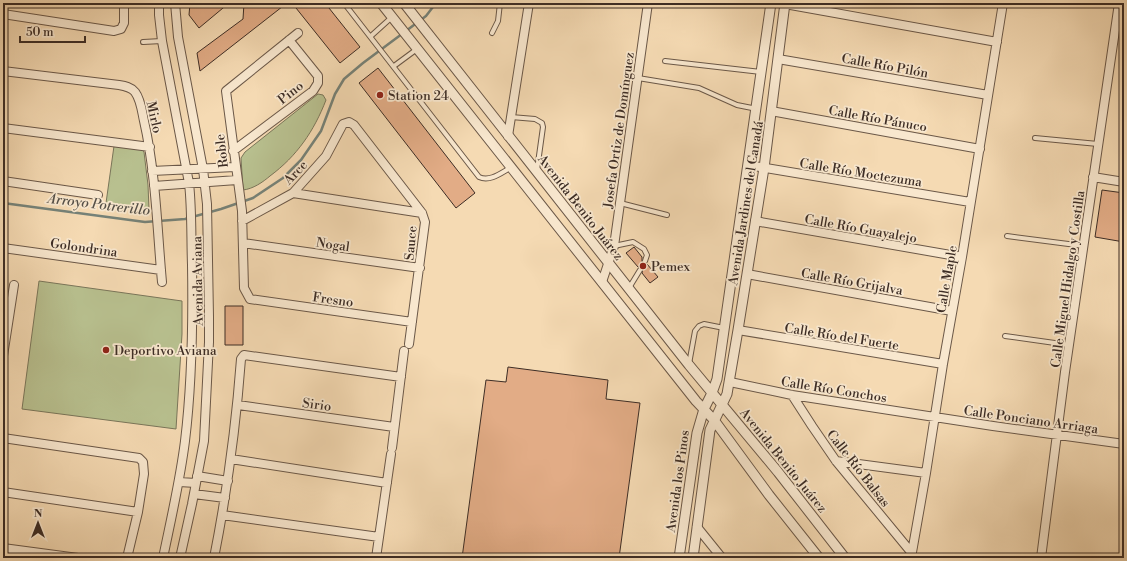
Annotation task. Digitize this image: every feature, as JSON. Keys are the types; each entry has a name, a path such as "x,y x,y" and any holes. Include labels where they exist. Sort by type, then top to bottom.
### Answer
{"street":[{"path":"3,14 114,31 121,29 124,24 124,3"},
{"name":"Avenida Aviana","path":"159,3 162,41 188,169 191,206 192,349 185,441 179,482 163,558"},
{"name":"Avenida Aviana","path":"175,3 178,37 203,168 208,228 209,342 204,441 180,558"},
{"path":"382,3 696,401 714,420 769,495 819,558"},
{"name":"Avenida Benito Juárez","path":"404,3 689,365 778,472 845,558"},
{"path":"508,136 529,3"},
{"name":"Josefa Ortiz de Domínguez","path":"602,282 614,246 648,3"},
{"name":"Avenida Jardines del Canadá","path":"712,393 717,379 757,109 771,3"},
{"name":"Calle Maple","path":"911,555 962,258 1003,3"},
{"name":"Calle Miguel Hidalgo y Costilla","path":"1041,558 1057,435 1119,3"},
{"path":"785,4 997,42"},
{"name":"Avenida Jardines del Canadá","path":"722,405 730,382 764,168 785,4"},
{"name":"Roble","path":"250,299 244,288 242,211 226,91 298,33"},
{"name":"Pino","path":"233,151 313,91 318,83 318,76 290,40"},
{"name":"Calle Río Pilón","path":"778,59 988,95"},
{"name":"Mirlo","path":"3,71 119,85 128,87 134,91 139,99 150,148 157,212 162,282"},
{"name":"Calle Río Pánuco","path":"772,111 980,149"},
{"name":"Arce","path":"242,221 293,193 326,156 343,124 349,122"},
{"name":"Sauce","path":"349,122 354,125 422,213 425,222 420,268 412,322 401,377 376,558"},
{"path":"3,128 150,148"},
{"name":"Calle Río Moctezuma","path":"748,165 970,202"},
{"path":"152,171 235,167"},
{"path":"1094,178 1124,182"},
{"path":"154,186 237,180"},
{"path":"3,181 98,195"},
{"path":"293,193 422,213"},
{"name":"Calle Río Guayalejo","path":"755,221 962,258"},
{"name":"Nogal","path":"243,243 420,268"},
{"name":"Golondrina","path":"3,248 161,270"},
{"name":"Calle Río Grijalva","path":"747,274 952,311"},
{"path":"3,356 14,285"},
{"name":"Fresno","path":"250,299 412,322"},
{"name":"Calle Río del Fuerte","path":"738,330 943,364"},
{"path":"214,558 228,481 238,405 241,359 244,355 401,377"},
{"name":"Calle Río Conchos","path":"730,382 792,395 934,417"},
{"name":"Avenida los Pinos","path":"679,558 695,442 704,409 712,393"},
{"name":"Calle Río Balsas","path":"792,395 836,461 911,555"},
{"name":"Sirio","path":"238,405 394,427"},
{"name":"Avenida los Pinos","path":"693,558 710,430 722,405"},
{"name":"Calle Ponciano Arriaga","path":"934,417 1124,444"},
{"path":"3,438 140,458 143,462 144,474 138,512 127,558"},
{"path":"231,459 387,483"},
{"path":"836,461 926,473"},
{"path":"179,482 197,480 228,481"},
{"path":"3,492 138,512"},
{"path":"194,494 225,498"},
{"path":"222,515 379,537"},
{"path":"697,527 722,558"},
{"path":"3,548 78,558"}],"lane":[{"path":"344,3 390,60 479,177 490,179 511,167"},
{"path":"492,33 498,21 500,3"},
{"path":"371,36 395,20"},
{"path":"143,42 162,41"},
{"path":"394,66 415,46"},
{"path":"665,61 761,72"},
{"path":"638,78 699,88 737,105 757,109"},
{"path":"511,117 535,119 542,123 543,127 537,173"},
{"path":"1035,138 1098,144"},
{"path":"620,203 667,215"},
{"path":"1007,236 1084,246"},
{"path":"614,246 633,242 644,249 647,255 645,261"},
{"path":"628,288 640,270"},
{"path":"689,365 695,331 699,326 704,324 724,328"},
{"path":"1005,336 1070,345"}],"green space":[{"path":"318,94 323,95 326,100 316,122 304,142 280,168 261,183 243,190 241,158 245,152"},
{"path":"114,146 142,149 144,152 149,209 106,203"},
{"name":"Deportivo Aviana","path":"39,281 182,301 182,334 176,429 22,409"}],"building":[{"path":"190,3 229,3 199,28 189,15"},
{"path":"244,3 287,3 200,71 197,53 243,19"},
{"path":"292,3 325,3 360,47 340,63"},
{"path":"378,68 475,193 456,208 359,83"},
{"path":"1102,190 1124,193 1124,242 1095,237"},
{"name":"Pemex","path":"634,247 642,257 642,263 647,264 658,277 650,283 642,273 643,268 638,267 626,253"},
{"path":"225,306 243,306 243,345 225,345"},
{"path":"508,367 608,380 606,399 640,403 619,558 462,558 486,380 506,382"}],"waterway":[{"name":"Arroyo Potrerillo","path":"3,203 145,222 185,219 253,198 283,178 301,160 321,131 335,94 344,79 426,16 436,3"}],"place":[{"name":"Station 24","path":"380,95"},
{"name":"Pemex","path":"643,266"},
{"name":"Deportivo Aviana","path":"106,350"}]}
